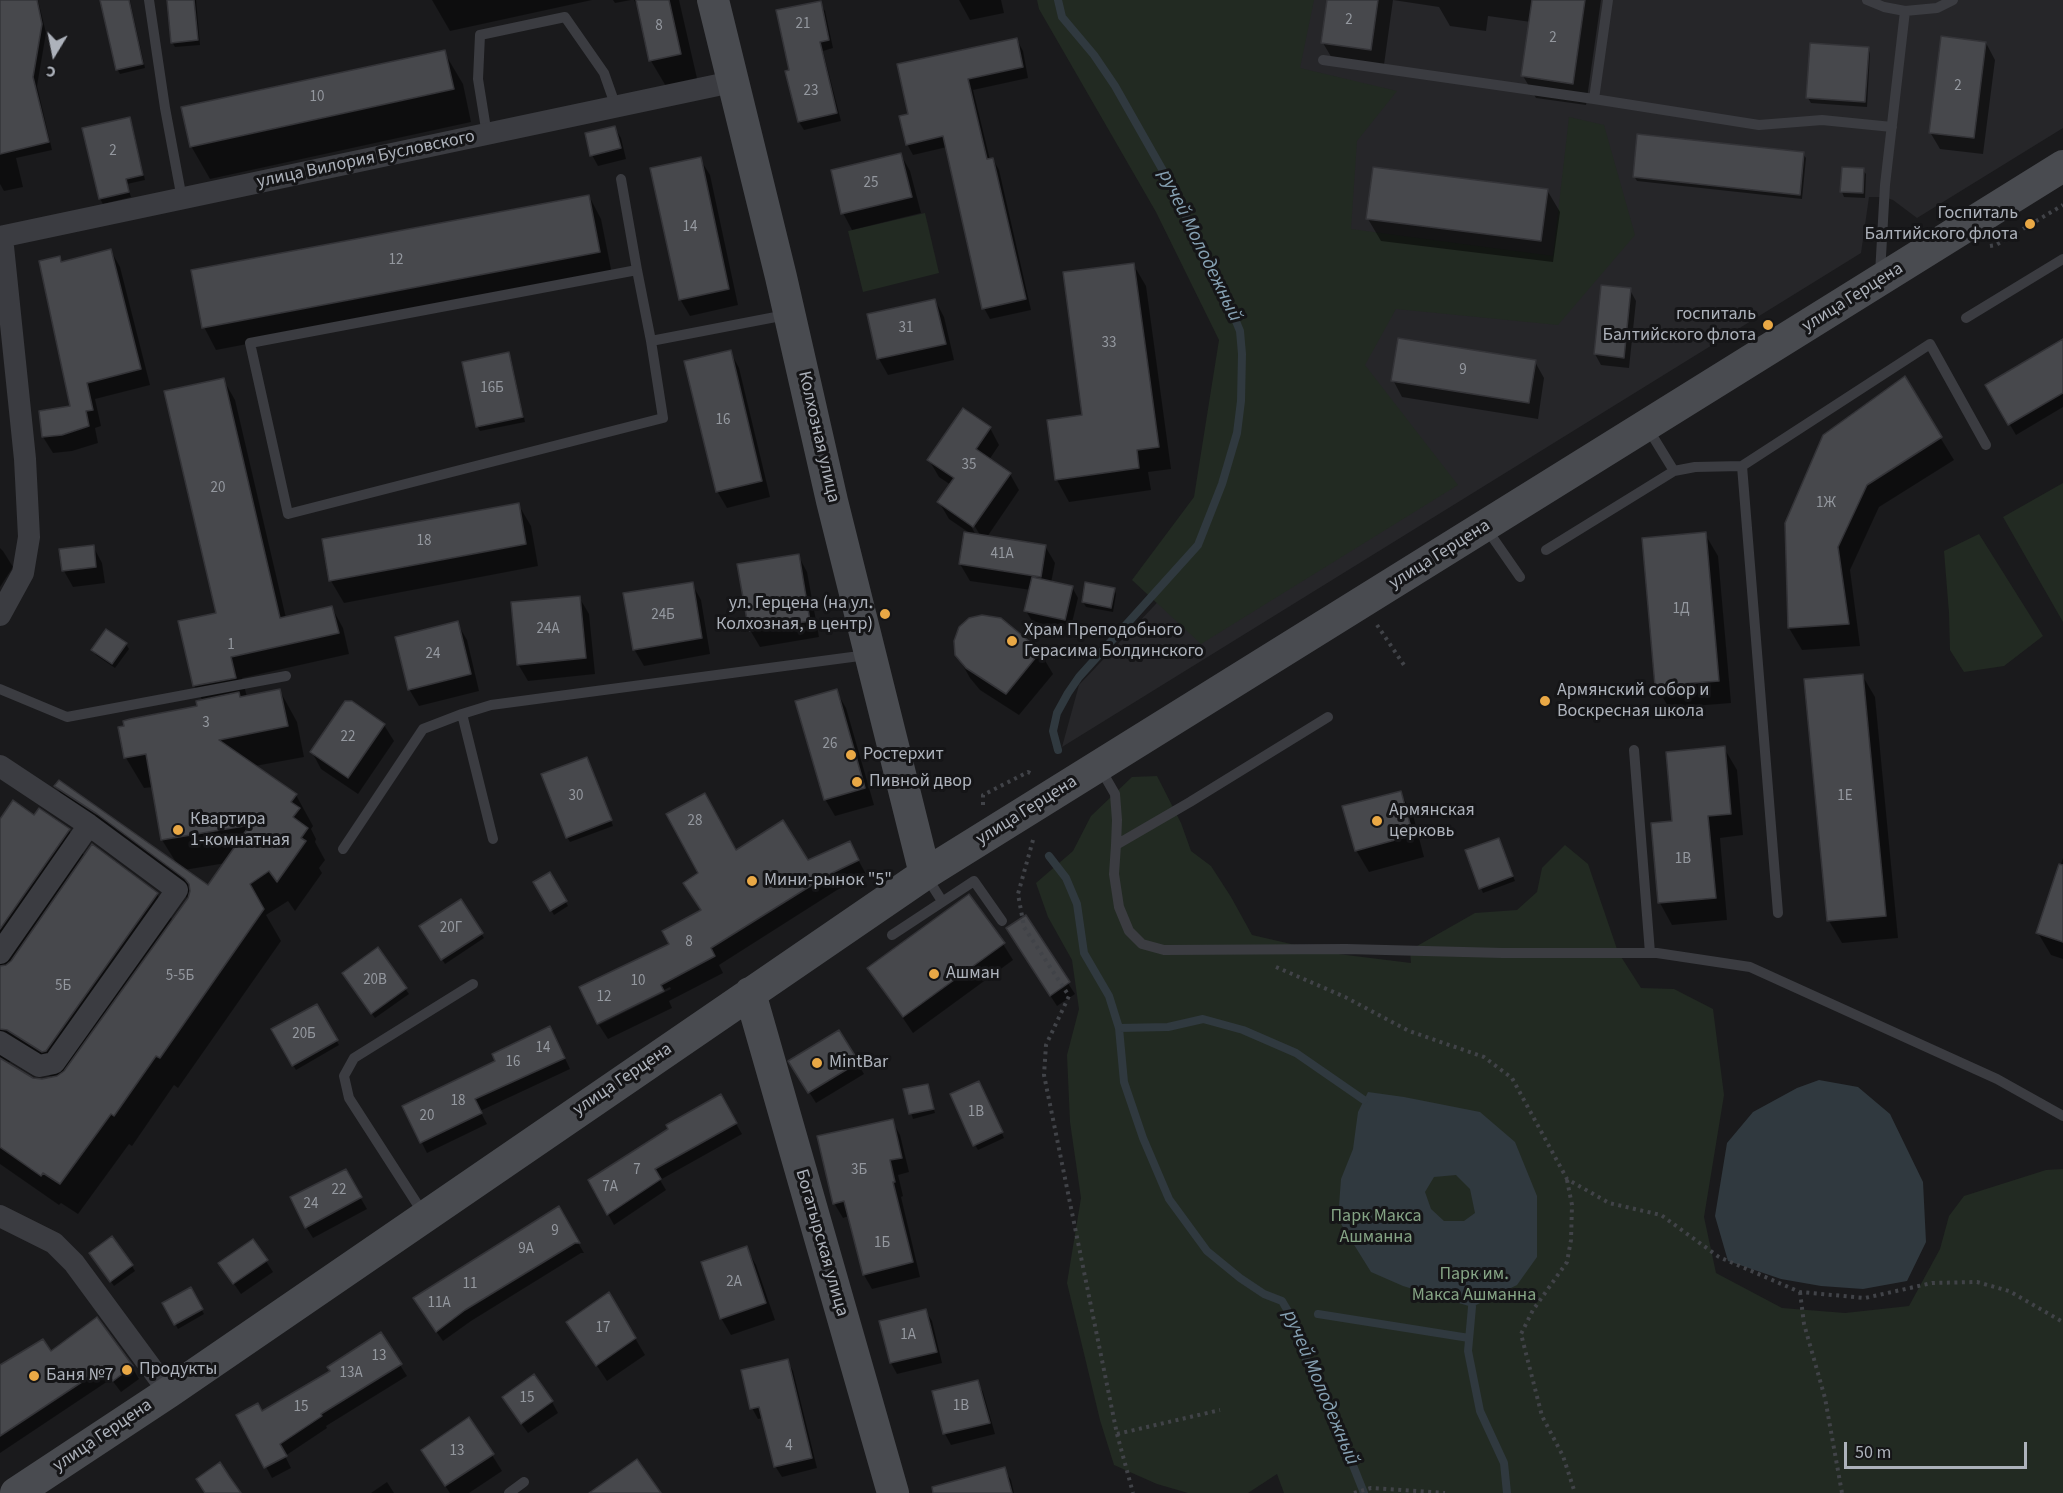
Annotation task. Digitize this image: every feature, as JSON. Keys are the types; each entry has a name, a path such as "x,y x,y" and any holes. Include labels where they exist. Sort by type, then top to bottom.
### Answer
{"main road":[{"name":"Колхозная улица","path":"713,0 832,501 924,874"},
{"name":"улица Герцена","path":"16,1493 169,1392 924,874 1100,767 2063,166"},
{"name":"Богатырская улица","path":"750,993 892,1493"}],"street":[{"name":"улица Вилория Бусловского","path":"1,237 732,82"},
{"path":"0,615 23,573 29,537 25,459 1,237"},
{"path":"0,766 89,825 177,890 54,1063 39,1066 0,1042"},
{"path":"0,952 89,825"},
{"path":"0,1216 54,1243 74,1263 169,1392"}],"lane":[{"path":"149,0 165,108 182,199"},
{"path":"1594,99 1608,0"},
{"path":"1868,0 1884,7 1905,11 1937,8 1953,0"},
{"path":"1880,281 1885,185 1905,11"},
{"path":"487,135 478,79 480,35 565,17 604,73 616,107"},
{"path":"1323,60 1760,125 1822,120 1892,127"},
{"path":"621,179 651,341 663,418 288,514 250,343 637,270"},
{"path":"1966,318 2063,259"},
{"path":"651,341 789,314"},
{"path":"1546,550 1674,471 1695,467 1742,466 1930,344 1986,445"},
{"path":"1647,426 1674,471"},
{"path":"1742,466 1778,913"},
{"path":"1485,527 1520,577"},
{"path":"343,849 423,729 462,714 491,705 871,655"},
{"path":"0,689 67,717 286,676"},
{"path":"462,714 493,839"},
{"path":"1116,845 1191,802 1328,717"},
{"path":"1634,750 1650,953"},
{"path":"1100,767 1115,794 1117,820 1114,874 1119,907 1129,931 1142,944 1164,950 1346,949 1503,953 1650,953 1750,967 1997,1079 2063,1116"},
{"path":"924,874 942,902"},
{"path":"892,935 974,881 1002,921"},
{"path":"425,1216 349,1098 344,1076 354,1058 473,984"},
{"path":"509,1493 524,1482"}],"path":[{"path":"1996,245 2061,206"},
{"path":"1371,617 1404,666"},
{"path":"1034,838 1018,894 1023,927 1069,996 1046,1045 1044,1075 1117,1434 1132,1493"},
{"path":"1275,966 1346,997 1409,1031 1484,1057 1512,1078 1567,1179 1572,1205 1571,1240 1567,1262 1533,1310 1521,1334 1542,1416 1563,1456 1575,1493"},
{"path":"1567,1179 1609,1203 1662,1215 1719,1257 1800,1292 1865,1298 1932,1282 1977,1282 2009,1291 2063,1322"},
{"path":"1800,1292 1804,1324 1825,1398 1842,1493"},
{"path":"1117,1434 1220,1410"},
{"path":"1355,1492 1371,1488 1445,1493"}],"shaded area":[{"path":"1071,0 2063,0 2063,128 1917,218 1893,200 1884,197 1869,197 1861,253 1062,747 1079,685 1209,548 1255,420"},
{"path":"1819,1080 1858,1087 1890,1114 1923,1182 1926,1242 1907,1281 1863,1289 1821,1286 1781,1279 1728,1261 1715,1216 1727,1143 1753,1112 1797,1088"},
{"path":"1368,1092 1404,1097 1480,1112 1515,1142 1537,1196 1537,1257 1517,1285 1472,1307 1403,1286 1371,1272 1338,1219 1341,1179 1353,1149 1358,1112","holes":["1456,1175 1470,1189 1475,1213 1464,1221 1444,1221 1431,1209 1425,1192 1434,1177"]}],"green space":[{"path":"1037,0 1314,0 1300,68 1397,91 1357,141 1351,229 1553,256 1569,117 1604,125 1635,235 1558,325 1396,309 1365,365 1458,485 1201,644 1132,580 1194,497 1219,340 1156,212 1039,9"},
{"path":"925,213 939,273 863,292 848,231"},
{"path":"2063,483 2063,622 2003,517"},
{"path":"1979,534 2043,636 2004,666 1964,672 1950,650 1944,551"},
{"name":"Парк Макса Ашманна","path":"1157,776 1181,823 1191,851 1211,866 1252,935 1330,953 1411,963 1410,950 1475,913 1517,910 1537,892 1542,868 1565,845 1588,864 1618,952 1641,988 1674,989 1713,1009 1724,1095 1704,1217 1716,1273 1782,1308 1845,1313 1909,1306 1940,1249 1949,1216 1964,1196 2046,1170 2063,1169 2063,1493 1284,1493 1277,1474 1248,1493 1188,1493 1157,1484 1114,1465 1100,1420 1067,1283 1081,1198 1070,1122 1067,1055 1079,1009 1072,960 1048,917 1036,883 1073,851 1091,816 1132,777"}],"building":[{"path":"0,0 37,0 42,24 33,77 49,142 0,154"},
{"path":"100,0 129,0 143,64 116,70"},
{"path":"167,0 194,0 198,40 171,43"},
{"path":"636,0 669,0 681,54 649,61"},
{"path":"1327,0 1378,0 1371,50 1321,43"},
{"path":"1532,0 1585,0 1573,84 1521,76"},
{"path":"821,1 829,40 820,42 837,113 798,122 785,71 789,70 776,10"},
{"path":"1941,36 1986,42 1974,138 1929,133"},
{"path":"1017,38 1023,67 968,79 987,159 993,158 1026,299 982,309 943,136 906,145 899,116 908,114 897,64"},
{"path":"1810,43 1869,47 1865,102 1806,98"},
{"path":"445,50 454,89 190,147 181,107"},
{"path":"130,117 143,175 126,179 129,192 99,199 82,128"},
{"path":"615,126 621,148 590,156 585,133"},
{"path":"1637,134 1804,152 1800,195 1633,177"},
{"path":"901,153 912,197 841,214 831,170"},
{"path":"701,157 729,289 679,300 650,168"},
{"path":"1373,167 1548,189 1541,241 1366,219"},
{"path":"1842,167 1864,168 1863,193 1840,192"},
{"path":"589,195 600,252 202,328 191,270"},
{"path":"111,249 141,369 87,383 93,410 86,411 89,426 62,435 42,437 39,411 70,406 39,261 60,256 61,262"},
{"path":"1134,263 1159,447 1137,450 1139,468 1055,480 1047,420 1082,415 1063,272"},
{"path":"1601,285 1631,288 1624,358 1594,354"},
{"path":"935,299 946,344 877,359 867,314"},
{"path":"1398,338 1536,360 1529,403 1391,381"},
{"path":"2063,339 2063,393 2008,425 1985,385"},
{"path":"731,350 762,481 716,492 684,361"},
{"path":"509,352 523,417 476,427 462,362"},
{"path":"1905,376 1942,437 1867,485 1838,547 1849,624 1788,628 1785,523 1823,435"},
{"path":"224,378 280,618 332,606 339,633 231,657 236,678 193,686 178,621 216,613 164,391"},
{"path":"963,408 991,427 976,449 1011,473 973,527 937,502 954,478 927,460"},
{"path":"519,503 526,544 329,581 322,539"},
{"path":"964,532 1046,545 1041,577 959,564"},
{"path":"1706,532 1719,681 1655,686 1642,538"},
{"path":"94,545 96,567 62,571 59,549"},
{"path":"799,554 810,621 749,631 737,564"},
{"path":"1032,577 1073,586 1065,620 1024,611"},
{"path":"693,582 702,638 633,650 623,593"},
{"path":"1085,582 1115,588 1111,608 1082,602"},
{"path":"580,596 586,658 517,665 511,602"},
{"name":"Храм Преподобного Герасима Болдинского","path":"982,615 1001,618 1041,651 1006,694 966,668 955,655 954,641 959,627 969,618"},
{"path":"458,621 471,674 408,690 395,637"},
{"path":"106,629 127,643 112,664 91,650"},
{"path":"1863,674 1886,916 1827,921 1804,679"},
{"path":"280,689 288,726 219,740 297,794 291,802 300,808 293,817 308,828 301,838 306,841 277,882 269,871 250,884 264,909 160,1058 156,1056 114,1116 111,1114 60,1184 43,1173 41,1176 0,1147 0,1058 33,1078 57,1076 64,1071 188,898 190,891 185,879 97,814 54,786 59,780 208,885 250,825 161,840 146,754 124,758 118,727 124,726 123,721 130,719 197,706 196,701 239,692 240,697"},
{"path":"837,689 865,788 824,800 795,701"},
{"path":"345,701 352,701 385,724 348,778 310,752"},
{"path":"1725,746 1731,814 1708,816 1716,898 1658,903 1651,823 1672,821 1666,752"},
{"path":"587,757 612,820 566,838 541,774"},
{"name":"Армянская церковь","path":"1401,791 1413,835 1355,851 1342,806"},
{"path":"705,793 736,850 783,820 808,860 850,841 859,860 828,875 711,948 715,956 661,985 664,991 597,1024 579,987 669,944 662,931 701,910 683,883 698,873 666,814"},
{"path":"13,800 34,815 39,808 70,829 0,929 0,819"},
{"path":"1499,838 1513,876 1479,889 1465,850"},
{"path":"92,844 158,893 46,1051 42,1052 7,1030 0,1029 0,966 11,961"},
{"path":"2059,864 2063,865 2063,942 2036,933"},
{"path":"550,872 567,901 550,911 533,882"},
{"path":"969,894 1005,943 903,1017 867,968"},
{"path":"461,899 483,933 441,960 419,926"},
{"path":"1026,915 1070,982 1050,996 1006,928"},
{"path":"378,947 407,988 371,1014 342,973"},
{"path":"317,1004 338,1040 292,1066 271,1029"},
{"path":"550,1026 565,1058 475,1099 482,1113 420,1143 402,1106 495,1061 492,1054"},
{"path":"839,1030 859,1062 808,1093 788,1061"},
{"path":"979,1081 1003,1132 973,1146 950,1094"},
{"path":"928,1084 934,1109 909,1114 903,1089"},
{"path":"721,1094 737,1123 655,1169 661,1179 607,1215 588,1180 668,1129 666,1125"},
{"path":"893,1119 902,1158 890,1160 895,1182 893,1182 913,1262 863,1275 844,1201 833,1204 817,1136"},
{"path":"346,1169 362,1197 305,1228 290,1197"},
{"path":"559,1206 580,1243 575,1243 465,1310 436,1332 413,1298"},
{"path":"112,1236 133,1265 110,1282 89,1253"},
{"path":"253,1239 268,1260 233,1284 218,1263"},
{"path":"747,1246 766,1303 720,1319 701,1262"},
{"path":"191,1287 203,1309 174,1325 162,1303"},
{"path":"609,1292 636,1338 596,1366 566,1322"},
{"path":"926,1309 937,1352 890,1363 879,1321"},
{"path":"97,1317 133,1366 113,1381 103,1368 0,1436 0,1365 43,1339 51,1351"},
{"path":"381,1332 402,1364 321,1414 322,1416 280,1444 287,1456 264,1468 236,1415 258,1403 262,1411 330,1371 327,1367"},
{"path":"788,1359 812,1458 774,1467 759,1407 750,1409 741,1370"},
{"path":"534,1374 553,1401 521,1424 502,1397"},
{"path":"978,1380 990,1423 943,1434 932,1391"},
{"path":"469,1417 494,1454 445,1486 421,1450"},
{"path":"637,1459 661,1493 589,1493"},
{"path":"220,1462 241,1493 205,1493 196,1479"},
{"path":"1005,1467 1012,1493 933,1493 932,1487"}],"waterway":[{"name":"ручей Молодежный","path":"1058,0 1062,17 1094,55 1115,86 1166,176 1228,302 1240,331 1242,354 1241,401 1237,433 1222,484 1198,545 1079,677 1068,693 1057,713 1053,731 1058,750"},
{"name":"ручей Молодежный","path":"1049,856 1066,878 1077,904 1084,953 1109,996 1119,1028 1124,1082 1143,1138 1169,1199 1207,1251 1240,1278 1264,1294 1282,1301 1302,1335 1306,1359 1319,1380 1364,1493"},
{"path":"1119,1028 1168,1027 1203,1019 1243,1030 1296,1053 1364,1100"},
{"path":"1472,1307 1468,1351 1480,1411 1504,1463 1507,1493"},
{"path":"1318,1314 1469,1338"}],"place":[{"name":"Госпиталь Балтийского флота","path":"2030,224"},
{"name":"госпиталь Балтийского флота","path":"1768,325"},
{"name":"ул. Герцена (на ул. Колхозная, в центр)","path":"885,614"},
{"name":"Храм Преподобного Герасима Болдинского","path":"1012,641"},
{"name":"Армянский собор и Воскресная школа","path":"1545,701"},
{"name":"Ростерхит","path":"851,755"},
{"name":"Пивной двор","path":"857,782"},
{"name":"Армянская церковь","path":"1377,821"},
{"name":"Квартира 1-комнатная","path":"178,830"},
{"name":"Мини-рынок \"5\"","path":"752,881"},
{"name":"Ашман","path":"934,974"},
{"name":"MintBar","path":"817,1063"},
{"name":"Продукты","path":"127,1370"},
{"name":"Баня №7","path":"34,1376"}],"park label":[{"name":"Парк им. Макса Ашманна","path":"1474,1285"}]}
